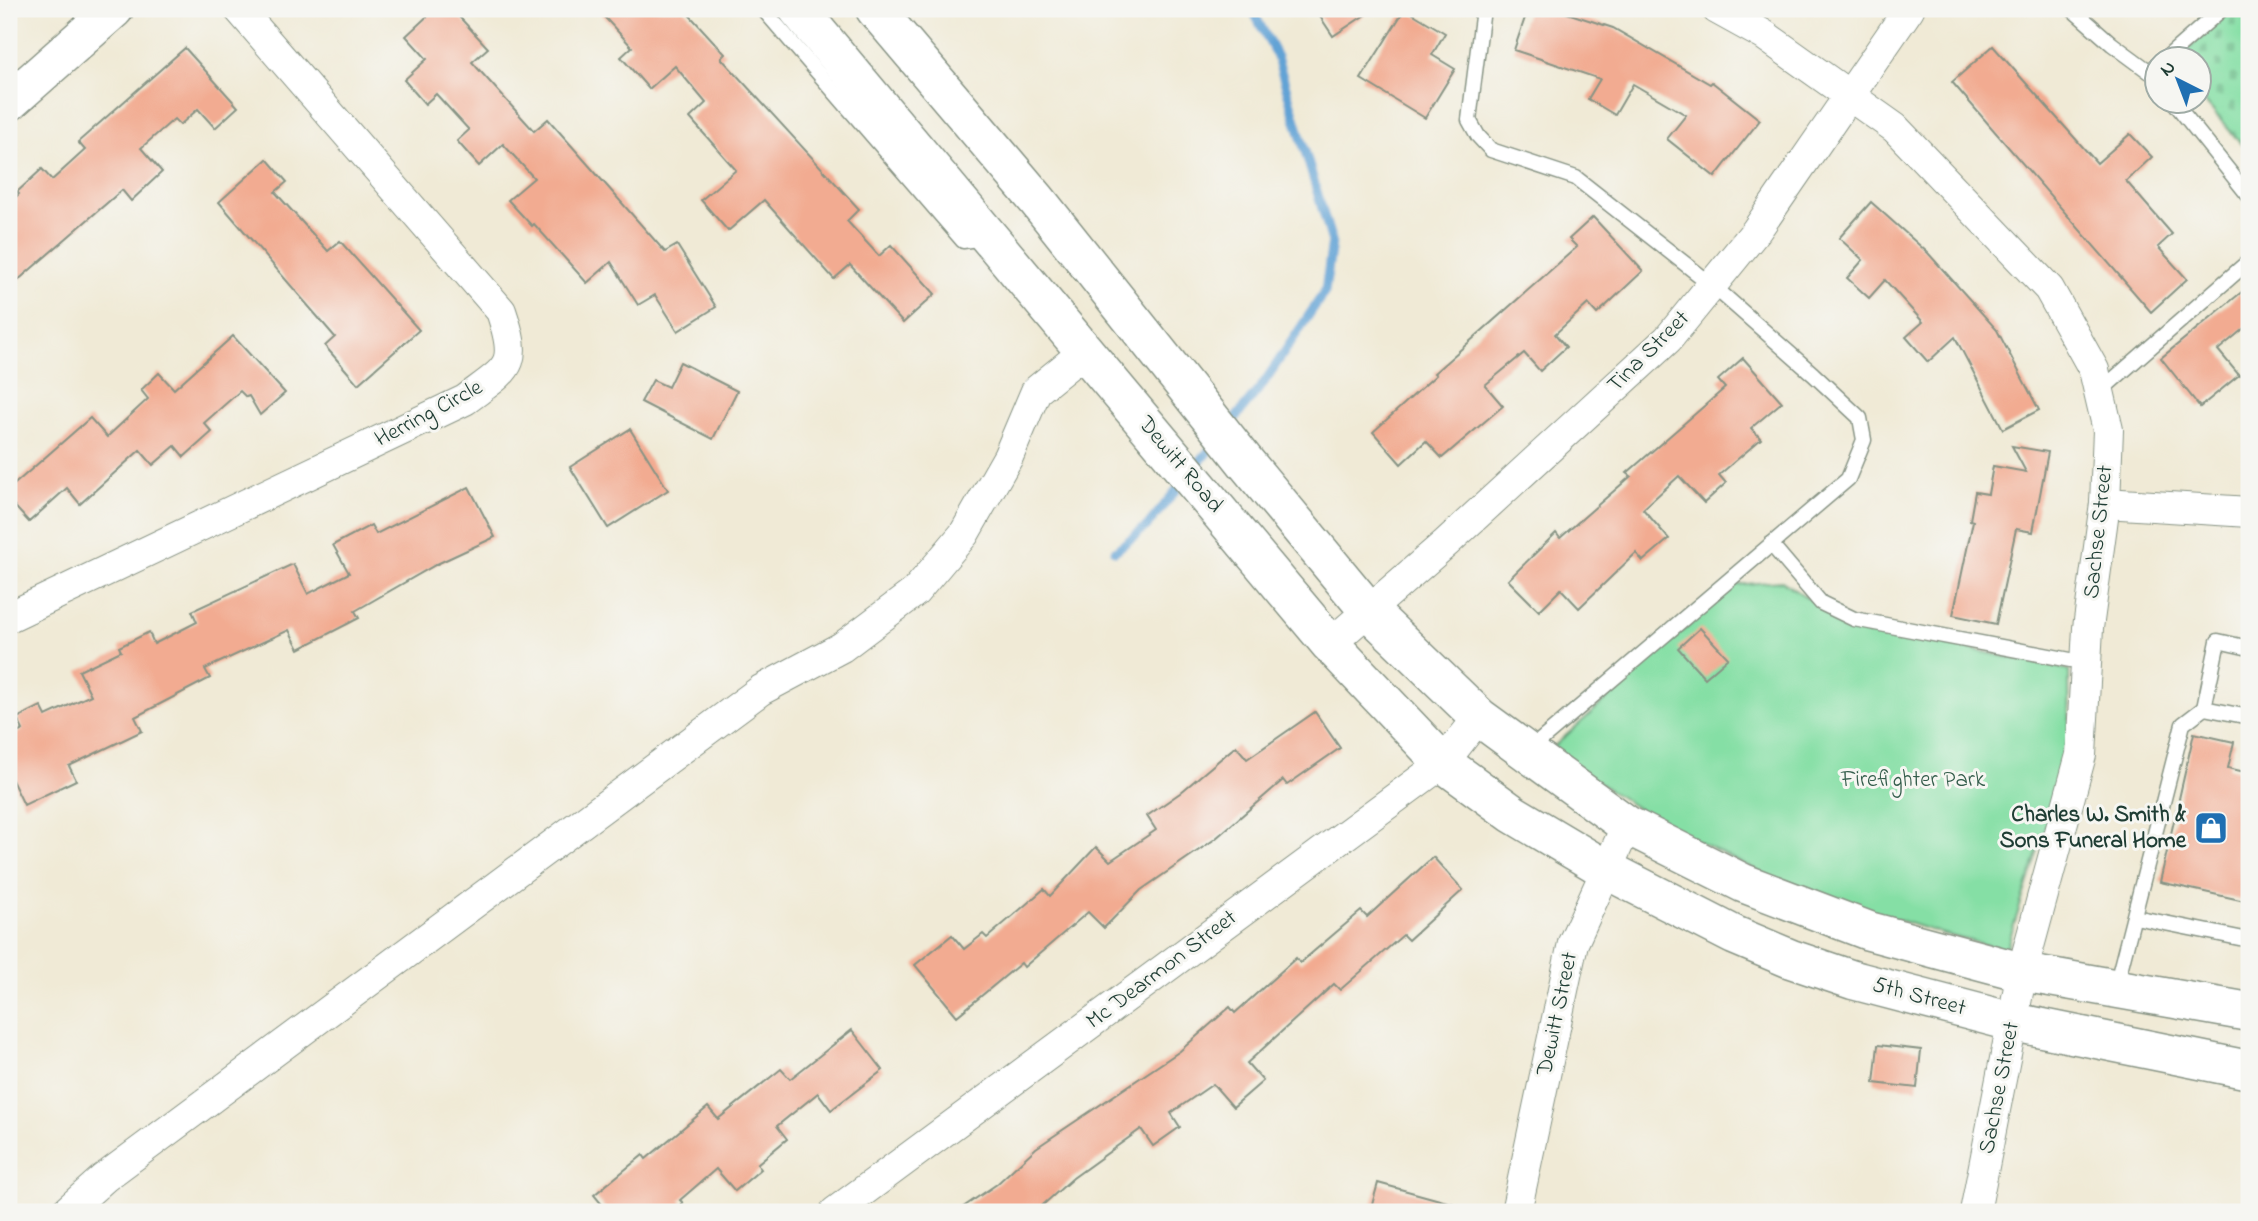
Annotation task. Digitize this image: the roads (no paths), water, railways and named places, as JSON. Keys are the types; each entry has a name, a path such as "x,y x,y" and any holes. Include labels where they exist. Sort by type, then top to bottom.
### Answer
{"main road":[{"path":"9,102 114,9"},
{"name":"Dewitt Road","path":"798,9 1330,644 1443,763 1513,814 1607,870"},
{"path":"875,9 1037,200 1175,375 1368,610 1479,717 1628,825 1743,883 1869,931 2022,972 2249,1012"},
{"path":"989,238 1037,200"},
{"path":"1084,352 1130,315"},
{"name":"5th Street","path":"1607,870 1734,935 1791,959 1853,980 2013,1022 2249,1070"}],"street":[{"name":"Herring Circle","path":"9,617 465,400 506,370 512,345 501,311 239,9"},
{"name":"Sachse Street","path":"1717,9 1764,35 1895,128 2049,289 2094,370 2108,430 2105,503 2088,628 2081,755 2022,972 1975,1212"},
{"name":"Tina Street","path":"1330,644 1668,339 1756,231 1909,9"},
{"path":"66,1212 104,1178 761,690 842,648 915,592 964,534 1008,457 1035,391 1084,352"},
{"path":"2105,503 2249,512"},
{"name":"Mc Dearmon Street","path":"835,1212 1443,763 1479,717"},
{"name":"Dewitt Street","path":"1516,1212 1573,943 1628,825"}],"lane":[{"path":"763,9 963,241 989,238"},
{"path":"1483,9 1469,120 1478,136 1491,150 1577,178 1712,285 1860,418 1864,440 1848,480 1527,751"},
{"path":"2072,9 2112,44 2142,64"},
{"path":"2180,46 2222,9"},
{"path":"2185,116 2249,196"},
{"path":"2099,392 2249,261"},
{"path":"1771,544 1821,603 1854,619 2086,663"},
{"path":"2116,988 2183,724 2204,708 2218,641 2249,648"},
{"path":"2204,708 2249,717"},
{"path":"2135,917 2249,940"}],"waterway":[{"path":"1229,426 1263,384 1325,291 1332,242 1277,57 1252,9"},
{"path":"1195,467 1218,440"},
{"path":"1115,551 1147,526 1182,483"}],"place":[{"name":"Charles W. Smith & Sons Funeral Home","path":"2211,828"}],"park label":[{"name":"Firefighter Park","path":"1913,780"}]}
